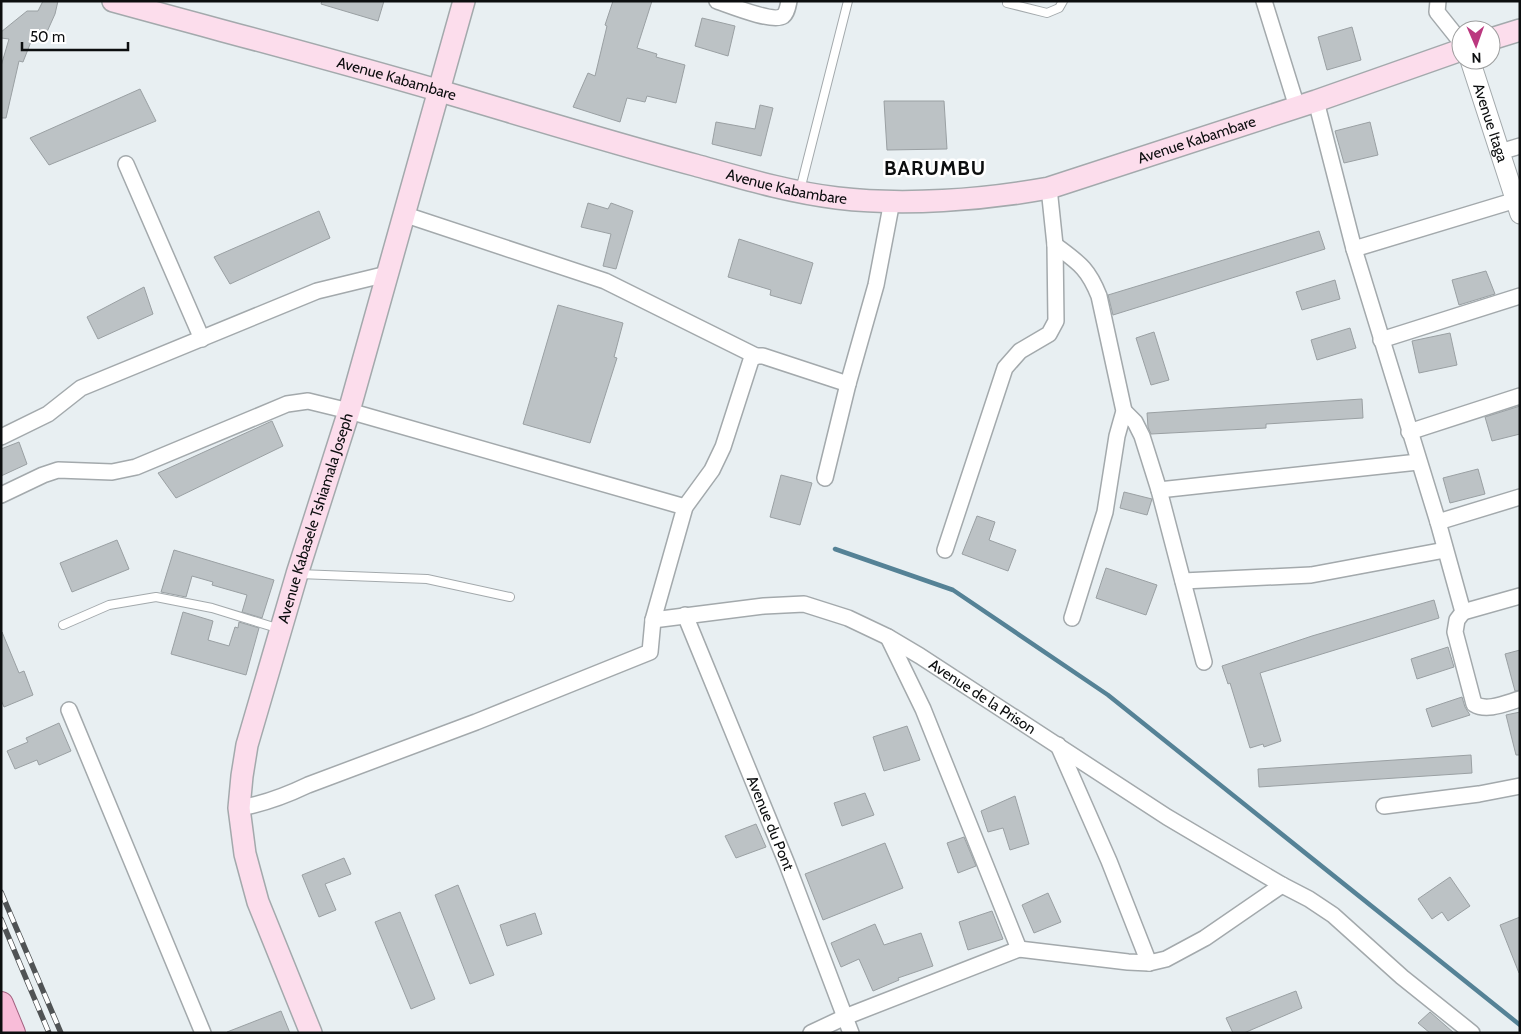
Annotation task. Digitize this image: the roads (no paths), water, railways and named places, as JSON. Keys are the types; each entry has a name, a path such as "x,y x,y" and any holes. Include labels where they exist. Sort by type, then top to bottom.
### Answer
{"main road":[{"name":"Avenue Kabambare","path":"113,1 438,90 633,148 785,190 838,198 892,201 1006,196 1048,188 1306,104 1451,53"},
{"name":"Avenue Kabasele Tshiamala Joseph","path":"311,1033 258,902 245,854 240,808 242,776 247,745 297,574 349,411 464,1"},
{"path":"1501,37 1520,30"},
{"path":"1,1004 14,1033"}],"street":[{"path":"717,1 769,18 782,16 786,12 789,1"},
{"path":"1264,1 1306,104 1354,249 1438,522 1463,612"},
{"path":"1438,1 1437,12 1451,30"},
{"name":"Avenue Itaga","path":"1473,70 1518,207"},
{"path":"1500,152 1520,146"},
{"path":"126,164 202,339"},
{"path":"944,550 1005,368 1020,351 1049,334 1056,321 1055,245 1048,188"},
{"path":"825,478 848,384 876,285 892,201"},
{"path":"1354,249 1518,207"},
{"path":"403,214 606,281 756,356 763,356 848,384"},
{"path":"1055,245 1082,265 1092,278 1100,296 1124,411 1117,436 1105,512 1072,618"},
{"path":"1,437 48,414 81,388 317,291 386,274"},
{"path":"1381,340 1520,296"},
{"path":"240,808 280,798 650,652 653,620 685,507 712,470 720,455 751,360 756,356"},
{"path":"1409,432 1520,396"},
{"path":"1,495 43,474 58,470 112,472 136,467 287,404 308,401 685,507"},
{"path":"1124,411 1135,422 1142,436 1159,490 1204,662"},
{"path":"1159,490 1294,477 1418,462"},
{"path":"1438,522 1520,497"},
{"path":"1183,581 1311,575 1445,550"},
{"path":"1520,596 1463,612 1457,620 1456,632 1474,704 1480,708 1487,708 1520,699"},
{"name":"Avenue de la Prison","path":"653,620 764,606 804,604 848,618 888,637 1167,817 1309,899 1333,915 1402,977 1472,1033"},
{"name":"Avenue du Pont","path":"685,616 788,864 850,1033"},
{"path":"888,637 922,709 1020,949"},
{"path":"69,710 203,1033"},
{"path":"1058,745 1110,861 1149,963"},
{"path":"1384,806 1479,794 1520,786"},
{"path":"811,1033 845,1017 1020,949 1128,962 1149,963 1166,959 1205,938 1282,885"}],"lane":[{"path":"800,192 848,1"},
{"path":"1007,3 1047,13 1059,8 1063,1"},
{"path":"297,574 427,579 510,597"},
{"path":"63,625 109,605 156,597 212,608 282,630"}],"waterway":[{"path":"835,549 953,590 1108,695 1520,1025"}],"railway":[{"path":"1,892 61,1033"},
{"path":"1,919 49,1033"}],"district":[{"name":"BARUMBU","path":"935,168"}]}
